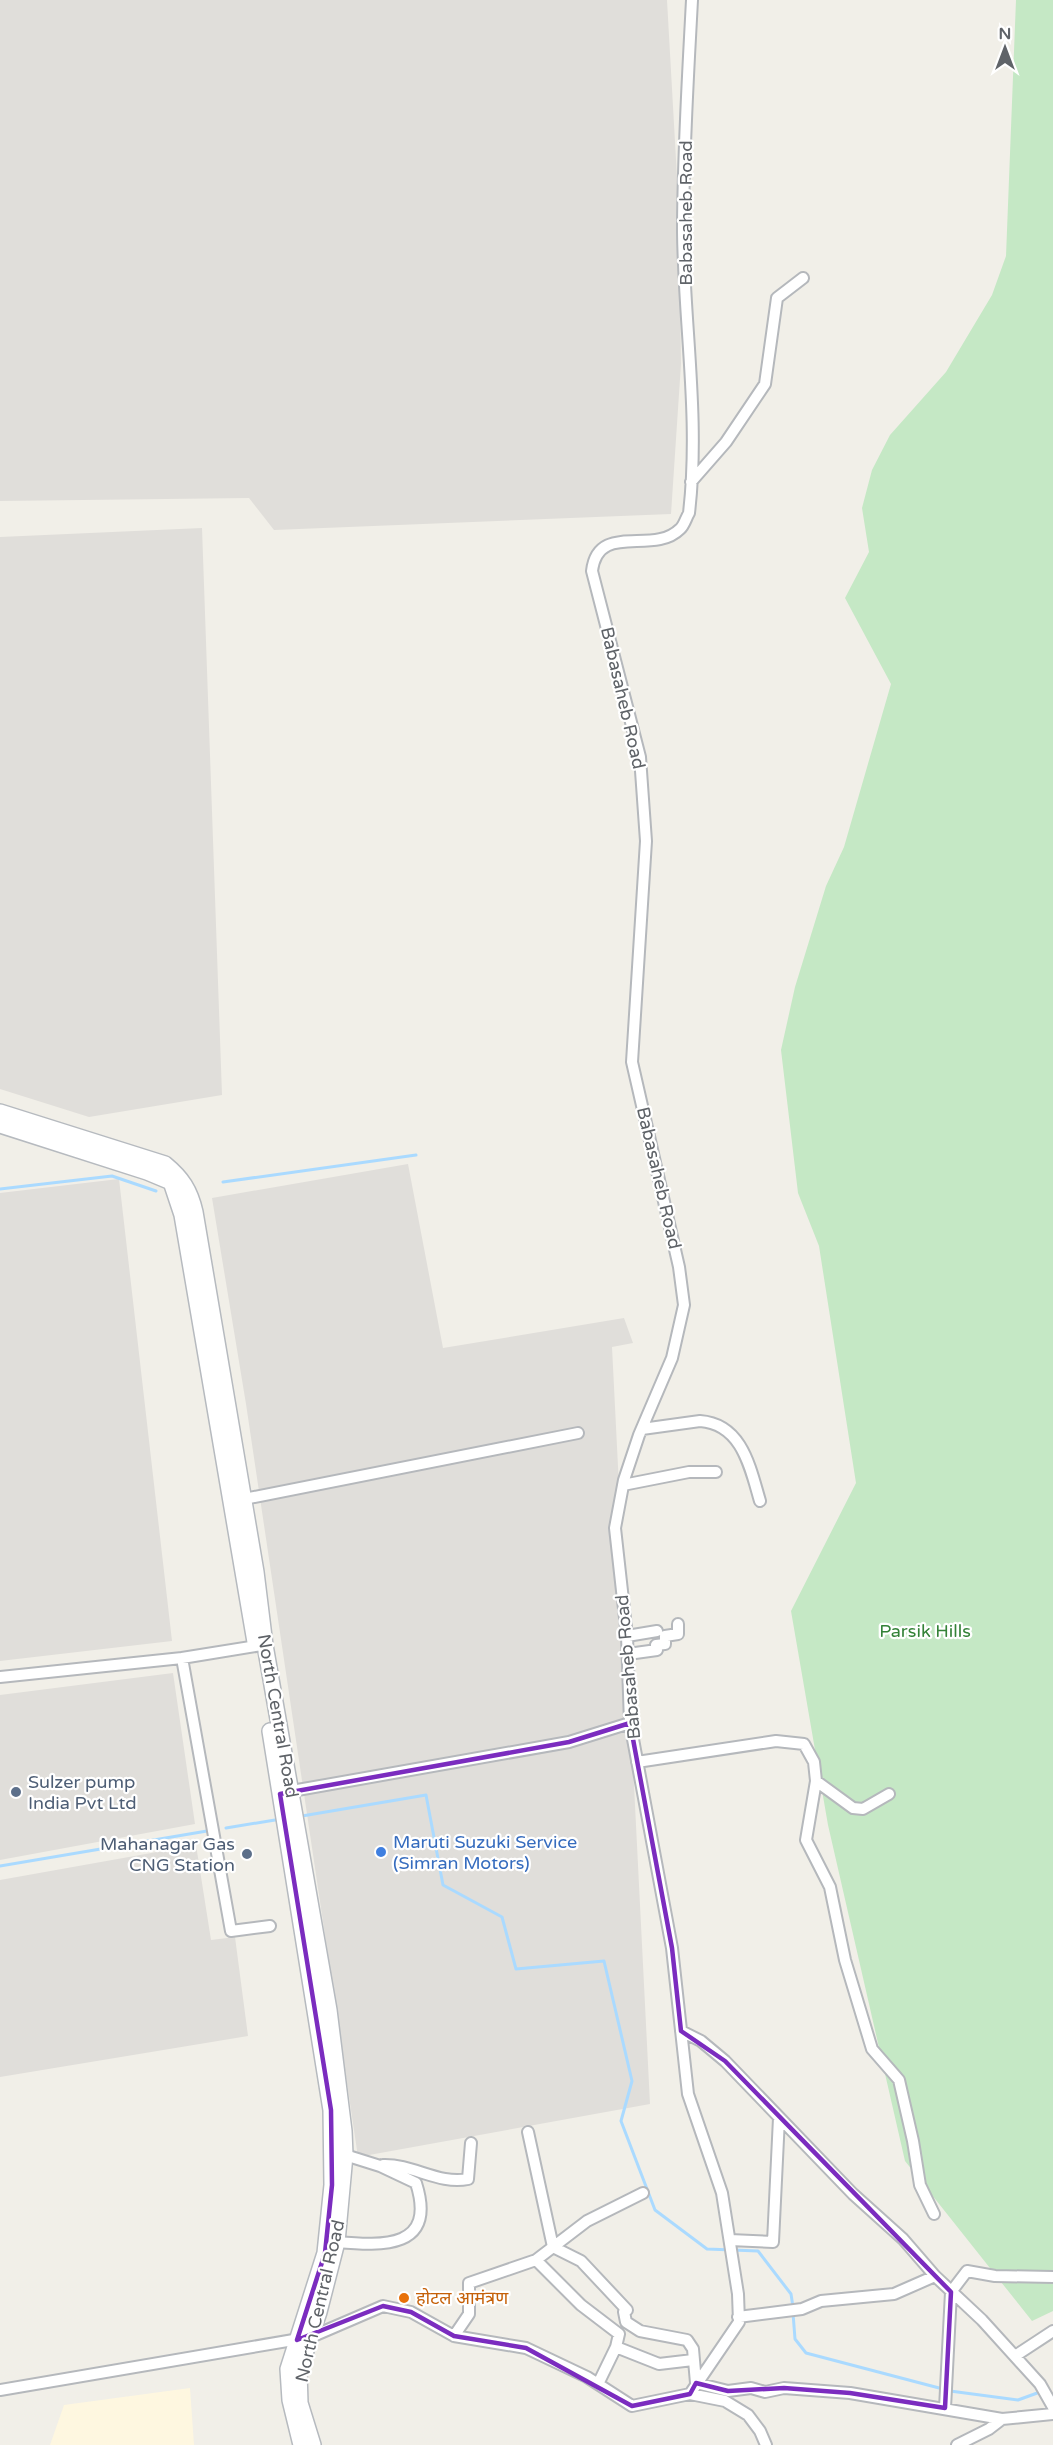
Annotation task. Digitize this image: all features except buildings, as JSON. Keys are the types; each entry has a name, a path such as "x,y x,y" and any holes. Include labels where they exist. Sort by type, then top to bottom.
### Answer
{"main road":[{"path":"0,1112 165,1164 175,1179"},
{"path":"0,1125 175,1179"},
{"name":"North Central Road","path":"175,1179 190,1191 195,1212 236,1500 288,1797 331,2110 332,2185 325,2253 304,2338 305,2351 298,2386 300,2403 313,2445"},
{"name":"North Central Road","path":"288,1797 299,1840 329,2010 345,2155 337,2242 304,2338 288,2368 290,2400 301,2445"}],"street":[{"name":"Babasaheb Road","path":"692,0 683,231 688,349 693,398 688,513 681,529 660,539 618,541 603,548 594,557 592,571 640,757 646,841 632,1062 679,1267 684,1305 672,1358 642,1429 623,1485 615,1528 627,1636 630,1723 672,1948 688,2094 722,2193 733,2263 738,2317"},
{"path":"691,482 726,442 765,384 777,297 803,278"},
{"path":"642,1429 700,1421 709,1422 731,1433 738,1442 751,1471 760,1501"},
{"path":"236,1500 578,1433"},
{"path":"623,1485 689,1472 716,1472"},
{"path":"628,1654 657,1650 656,1645 665,1644 665,1636 678,1634 678,1624"},
{"path":"627,1636 657,1631"},
{"path":"0,1677 182,1658 261,1645"},
{"path":"182,1658 231,1931 270,1926"},
{"path":"288,1797 569,1742 630,1723"},
{"path":"637,1762 732,1747 786,1742 804,1744 814,1762 816,1781 807,1840 830,1887 845,1960 872,2049 899,2080 914,2141 920,2185 934,2214"},
{"path":"816,1781 853,1808 862,1809 889,1794"},
{"path":"681,2031 701,2041 725,2061 853,2194 903,2239 935,2276 982,2320 1015,2356 1040,2384 1051,2402"},
{"path":"730,2240 773,2242 779,2118"},
{"path":"528,2132 553,2247"},
{"path":"380,2166 399,2165 448,2181 468,2179 471,2143"},
{"path":"337,2242 367,2245 398,2242 408,2238 416,2225 422,2203 416,2183 380,2166 345,2155"},
{"path":"454,2336 469,2314 469,2283 536,2260 595,2217 643,2193"},
{"path":"553,2247 581,2261 627,2310 624,2312 626,2322 598,2384"},
{"path":"536,2260 581,2305 619,2334"},
{"path":"945,2408 951,2292 967,2271 995,2276 1053,2277"},
{"path":"690,2394 739,2322 738,2317 802,2309 821,2301 894,2294 935,2276"},
{"path":"0,2390 304,2338 383,2306 411,2313 454,2336 526,2348 598,2384 632,2406 690,2394 725,2401 748,2415 760,2431 766,2445"},
{"path":"626,2322 639,2331 687,2340 693,2349 696,2383"},
{"path":"1015,2356 1053,2331"},
{"path":"616,2347 659,2364 693,2360"},
{"path":"696,2383 728,2391 751,2388 765,2392 784,2388 850,2392 1002,2419 1053,2414"},
{"path":"957,2445 989,2429 1002,2419"}],"highlighted area":[{"path":"630,1723 672,1948 681,2031 725,2061 951,2292 945,2408 850,2393 784,2388 728,2391 696,2383 690,2394 632,2406 526,2348 454,2336 411,2312 383,2306 297,2340 325,2253 332,2185 331,2110 280,1794 569,1742"}],"shaded area":[{"path":"0,0 667,0 679,213 681,364 671,514 274,530 249,498 0,501"},
{"path":"202,528 222,1095 89,1117 0,1089 0,537"},
{"path":"408,1164 443,1348 624,1318 633,1343 612,1347 650,2104 358,2157 246,1404 212,1198"},
{"path":"119,1179 172,1641 0,1661 0,1193"},
{"path":"173,1673 195,1824 0,1860 0,1695"},
{"path":"196,1845 211,1940 235,1937 248,2036 0,2077 0,1880"},
{"path":"190,2388 194,2445 50,2445 64,2405"}],"green space":[{"name":"Parsik Hills","path":"1016,0 1053,0 1053,2311 1032,2321 905,2161 828,1825 791,1611 856,1483 819,1246 798,1193 781,1050 795,987 826,886 844,847 891,684 845,598 869,552 862,508 872,470 890,435 946,372 992,295 1006,256"}],"waterway":[{"path":"223,1182 416,1155"},
{"path":"0,1189 112,1176 156,1191"},
{"path":"302,1816 426,1795 443,1885 502,1917 516,1969 604,1961 632,2081 621,2121 655,2210 707,2249 758,2251 791,2294 793,2307"},
{"path":"226,1828 275,1820"},
{"path":"0,1866 207,1831"},
{"path":"793,2313 795,2339 806,2353 943,2389"},
{"path":"950,2391 1018,2400 1040,2392"}],"place":[{"name":"Sulzer pump India Pvt Ltd","path":"16,1792"},
{"name":"Maruti Suzuki Service (Simran Motors)","path":"381,1852"},
{"name":"Mahanagar Gas CNG Station","path":"247,1854"},
{"name":"होटल आमंत्रण","path":"404,2298"}]}
